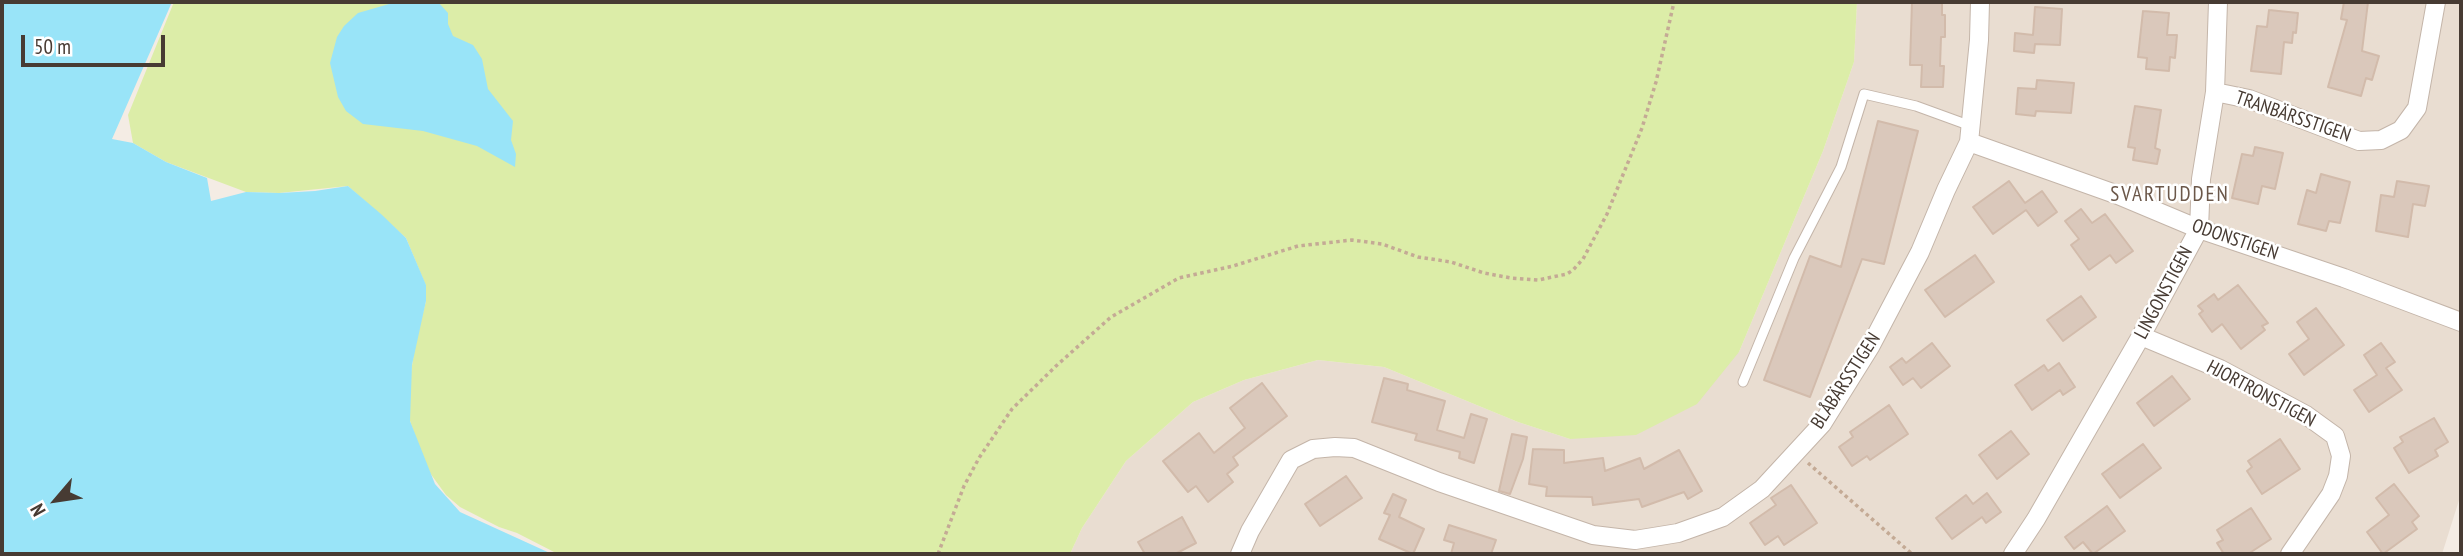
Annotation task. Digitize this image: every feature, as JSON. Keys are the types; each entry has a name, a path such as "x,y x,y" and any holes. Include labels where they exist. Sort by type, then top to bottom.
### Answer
{"street":[{"name":"BLÅBÄRSSTIGEN","path":"1240,554 1250,531 1291,460 1313,449 1354,448 1439,482 1593,535 1635,540 1678,533 1723,517 1762,489 1822,425 1870,347 1920,253 1970,134 1980,2"},
{"name":"LINGONSTIGEN","path":"2013,554 2141,336 2199,229 2201,179 2215,92 2218,2"},
{"name":"TRANBÄRSSTIGEN","path":"2215,92 2249,99 2359,141 2381,140 2401,130 2417,108 2436,2"},
{"name":"ODONSTIGEN","path":"1970,134 2199,229 2344,278 2461,322"},
{"name":"HJORTRONSTIGEN","path":"2141,336 2220,369 2306,415 2335,436 2340,456 2338,476 2331,494 2290,554"}],"lane":[{"path":"1743,382 1794,258 1841,167 1864,93 1916,106 1970,134"}],"path":[{"path":"938,554 969,477 1012,410 1111,317 1179,278 1233,266 1298,246 1352,240 1382,244 1418,257 1451,262 1484,273 1511,278 1538,280 1567,274 1573,270 1583,259 1607,214 1642,128 1656,82 1674,2"},
{"path":"1796,452 1912,554"}],"shaded area":[{"path":"1857,2 2461,2 2461,494 2442,554 1070,554 1082,528 1126,461 1193,402 1244,380 1318,360 1384,367 1518,422 1570,439 1739,352 1823,151 1854,62"}],"green space":[{"path":"174,2 1857,2 1854,62 1823,151 1739,352 1697,404 1636,435 1570,439 1518,422 1384,367 1318,360 1244,380 1193,402 1126,461 1082,528 1070,554 558,554 460,507 446,495 430,473 410,421 409,385 426,301 426,286 406,238 348,186 279,193 246,192 166,162 133,143 128,115"}],"water":[{"path":"2,2 172,2 112,139 133,143 166,162 207,178 211,201 246,192 315,191 348,186 381,214 406,238 426,285 426,301 412,365 410,421 435,484 460,512 552,554 2,554"},
{"path":"396,2 438,2 448,13 448,24 453,36 473,45 482,59 488,89 513,121 511,140 516,154 515,167 477,146 423,131 363,124 346,111 338,97 330,63 337,37 358,13"}],"building":[{"path":"1912,2 1942,2 1942,15 1945,15 1945,37 1941,37 1940,66 1944,66 1943,87 1921,87 1922,65 1910,65"},
{"path":"2344,2 2368,2 2362,51 2379,56 2372,80 2366,78 2361,96 2328,87 2347,20 2341,19"},
{"path":"2035,7 2062,9 2060,45 2035,44 2034,53 2014,51 2015,33 2033,35"},
{"path":"2269,10 2298,13 2292,43 2284,42 2281,74 2251,71 2257,26 2267,27"},
{"path":"2143,11 2169,13 2167,35 2177,35 2175,58 2170,57 2169,71 2146,69 2147,58 2138,57"},
{"path":"2037,80 2074,83 2071,113 2036,111 2035,116 2016,114 2018,88 2036,89"},
{"path":"2135,106 2161,110 2155,148 2160,150 2157,164 2133,160 2135,148 2128,147"},
{"path":"1878,121 1918,131 1884,264 1862,259 1810,397 1764,380 1810,256 1841,267"},
{"path":"2255,147 2283,153 2275,189 2262,186 2258,204 2232,198 2242,154 2253,156"},
{"path":"2321,174 2350,182 2340,223 2329,221 2326,231 2298,224 2307,190 2316,193"},
{"path":"2009,181 2025,203 2042,191 2057,212 2038,226 2026,210 1993,234 1973,207"},
{"path":"2397,181 2429,186 2425,206 2413,204 2408,237 2376,231 2381,195 2394,197"},
{"path":"2081,209 2092,223 2105,214 2133,251 2116,263 2110,255 2089,270 2071,245 2079,239 2065,221"},
{"path":"1975,255 1994,282 1945,317 1925,290"},
{"path":"2238,285 2268,323 2262,326 2265,330 2241,349 2222,324 2212,332 2199,314 2203,311 2198,306 2214,294 2218,300"},
{"path":"2081,296 2096,317 2063,341 2047,320"},
{"path":"2316,308 2344,345 2304,375 2289,354 2309,339 2297,322"},
{"path":"1932,343 1950,366 1921,388 1913,378 1903,385 1890,367 1902,358 1906,363"},
{"path":"2381,343 2395,362 2386,368 2402,390 2369,412 2354,390 2377,375 2364,355"},
{"path":"2059,363 2075,387 2063,395 2060,390 2032,410 2015,385 2044,365 2048,371"},
{"path":"2172,376 2190,399 2154,426 2137,403"},
{"path":"1384,378 1408,384 1407,390 1445,401 1437,430 1464,438 1471,414 1487,419 1474,463 1459,458 1460,452 1415,440 1417,434 1372,422"},
{"path":"1262,383 1287,416 1233,457 1238,465 1227,474 1233,482 1208,502 1196,486 1188,492 1163,461 1199,433 1214,453 1245,428 1230,408"},
{"path":"1889,405 1908,434 1870,460 1867,456 1852,466 1839,447 1853,437 1850,432"},
{"path":"2434,418 2448,442 2435,450 2438,456 2409,473 2394,448 2403,442 2400,437"},
{"path":"2011,431 2029,454 1997,479 1979,455"},
{"path":"1512,434 1527,437 1523,459 1510,494 1499,491"},
{"path":"2280,439 2300,469 2262,494 2247,471 2252,467 2248,461"},
{"path":"2143,444 2161,468 2120,498 2102,474"},
{"path":"1533,449 1564,450 1564,463 1603,458 1605,471 1640,458 1644,469 1679,450 1702,491 1688,499 1684,492 1642,507 1639,499 1593,505 1592,497 1546,496 1547,487 1529,484"},
{"path":"1346,476 1362,498 1320,526 1305,504"},
{"path":"2394,484 2419,516 2412,522 2417,529 2383,554 2367,532 2389,515 2376,498"},
{"path":"1791,485 1817,523 1784,545 1778,536 1765,545 1750,523 1776,505 1771,498"},
{"path":"1987,493 2001,512 1986,523 1982,517 1952,539 1936,518 1966,495 1973,504"},
{"path":"1393,494 1406,500 1399,517 1424,529 1413,554 1379,539 1390,515 1384,513"},
{"path":"2107,506 2125,531 2093,554 2083,542 2074,549 2065,537"},
{"path":"2251,508 2271,539 2248,554 2224,554 2217,543 2223,540 2217,530"},
{"path":"1182,517 1196,543 1175,554 1145,554 1138,542"},
{"path":"1449,525 1496,540 1491,554 1451,554 1454,543 1444,540"}],"district":[{"name":"SVARTUDDEN","path":"2170,195"}]}
